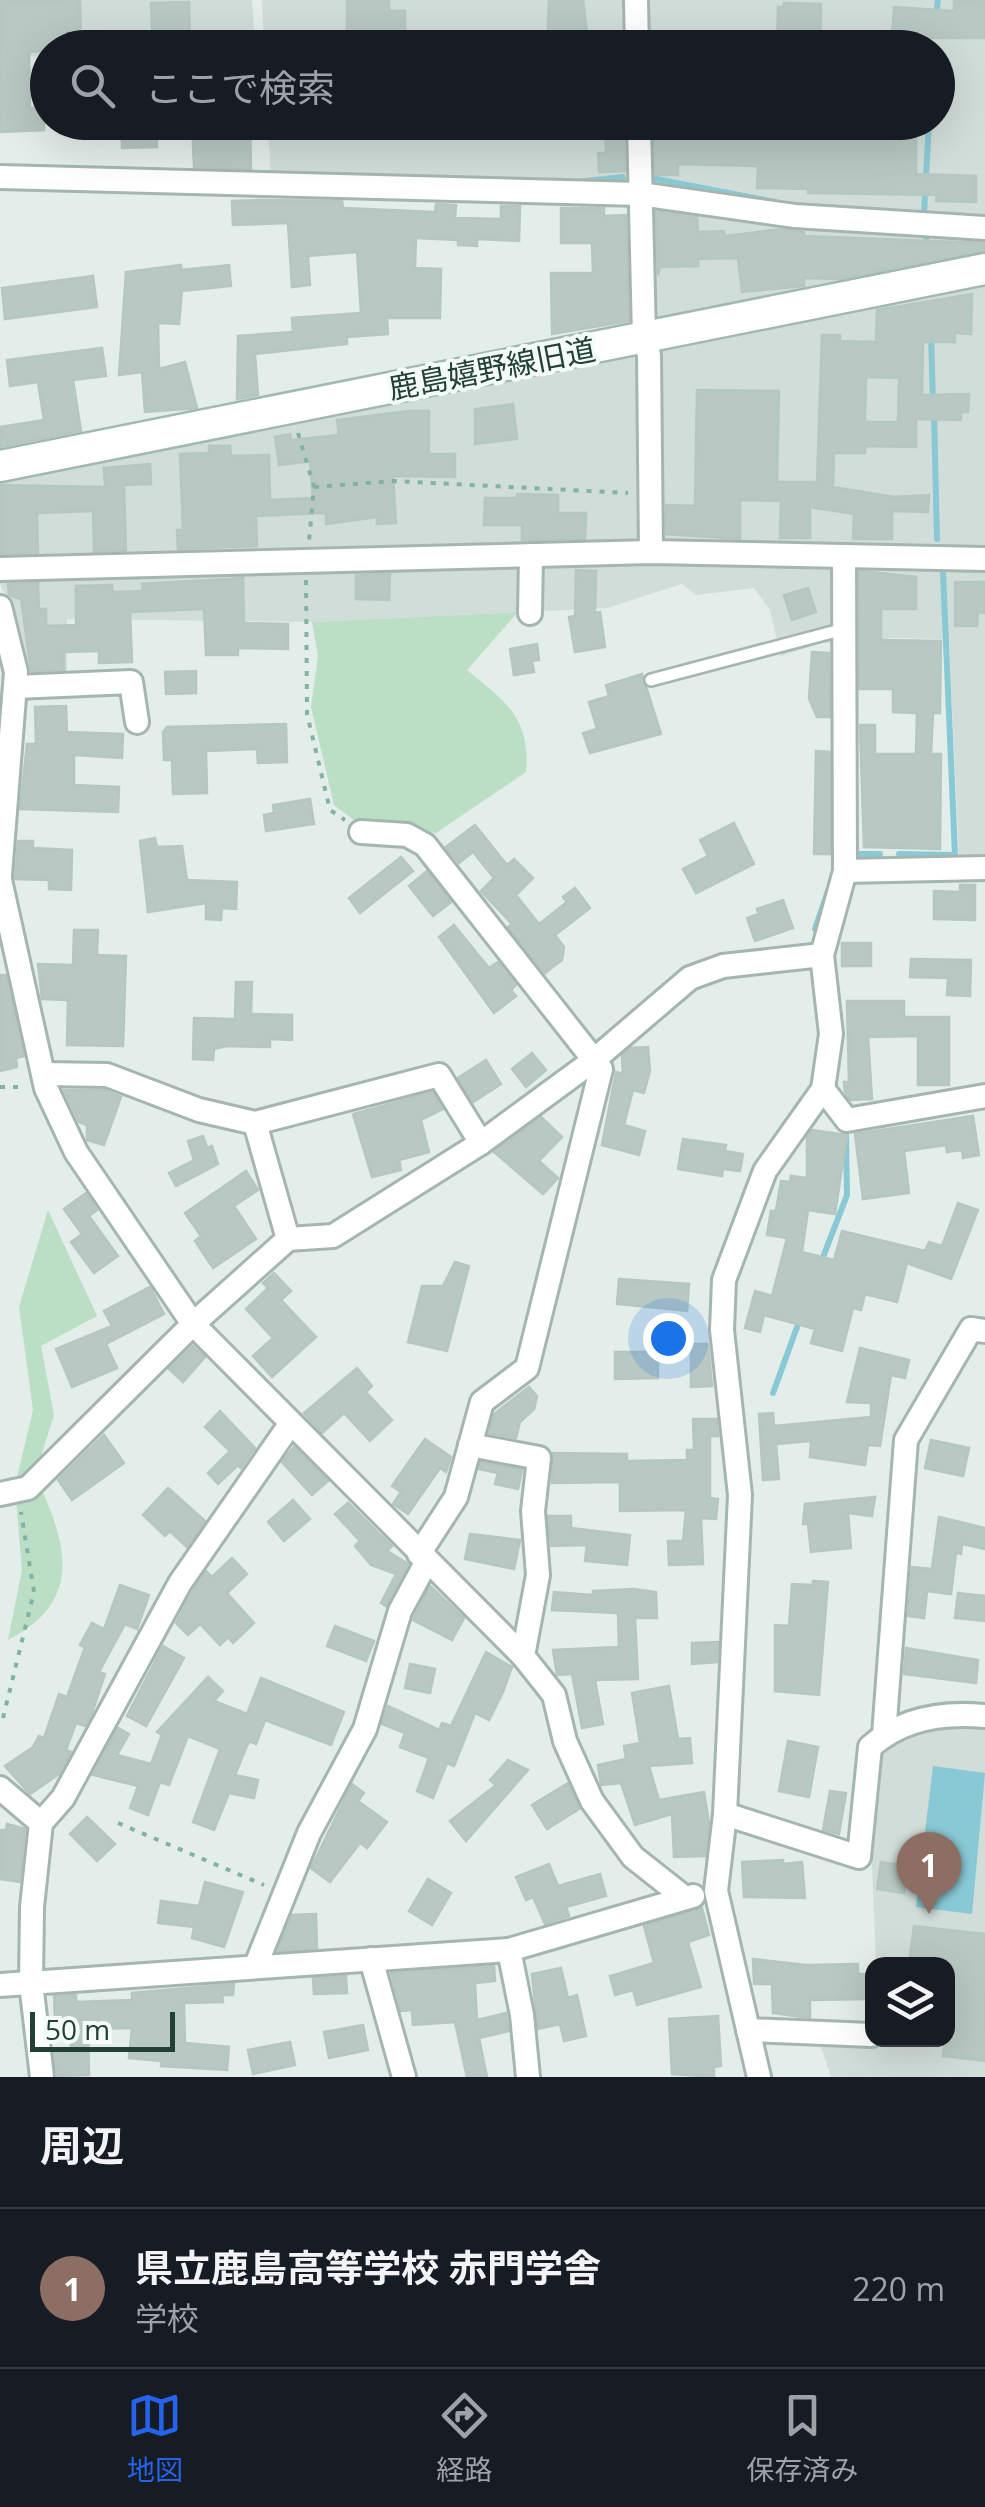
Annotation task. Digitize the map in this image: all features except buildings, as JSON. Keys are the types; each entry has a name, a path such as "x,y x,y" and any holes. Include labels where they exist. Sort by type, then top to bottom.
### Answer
{"street":[{"path":"636,0 637,30"},
{"path":"638,140 644,337 649,355 652,552"},
{"path":"0,177 640,194 795,216 985,228"},
{"name":"鹿島嬉野線旧道","path":"0,466 985,269"},
{"path":"0,570 652,552 985,559"},
{"path":"530,613 531,555"},
{"path":"759,2077 716,1892 725,1814 740,1495 722,1330 724,1280 765,1171 823,1089 830,1034 822,955 844,871 844,556"},
{"path":"0,607 6,621 16,688 0,877 58,1120 193,1324 523,1656 554,1695 565,1741 592,1801 633,1857 686,1898"},
{"path":"16,688 131,682 137,722"},
{"path":"256,1965 282,1893 365,1729 400,1611 456,1497 482,1402 527,1368 602,1069 425,845 407,835 361,832"},
{"path":"844,871 985,868"},
{"path":"0,1494 28,1488 193,1324 288,1239 333,1236 481,1143 594,1060 690,978 723,966 822,955"},
{"path":"44,1074 107,1075 199,1110 254,1122 439,1076 481,1143"},
{"path":"823,1089 848,1120 985,1096"},
{"path":"254,1122 288,1239"},
{"path":"884,1734 906,1440 971,1329 985,1331"},
{"path":"42,2077 30,1982 32,1906 41,1823 64,1798 180,1583 291,1423"},
{"path":"470,1445 538,1458 532,1511 538,1576 523,1656"},
{"path":"725,1814 859,1857 870,1747 884,1734 950,1712 985,1716"},
{"path":"0,1788 41,1823"},
{"path":"0,1985 509,1950 716,1892"},
{"path":"509,1950 528,2077"},
{"path":"370,1959 404,2077"},
{"path":"748,2030 865,2035"}],"lane":[{"path":"651,680 844,629"}],"path":[{"path":"291,408 314,487 306,561 307,714 330,810 361,832"},
{"path":"314,487 394,482 651,495"},
{"path":"3,1718 34,1592 19,1518 28,1488"},
{"path":"118,1823 282,1893"}],"shaded area":[{"path":"0,0 252,0 254,30 30,30 30,57 0,58"},
{"path":"262,0 625,0 626,30 263,30"},
{"path":"642,0 985,0 985,259 651,326 646,140 955,140 955,30 643,30"},
{"path":"269,140 628,140 629,180 587,186 271,180"},
{"path":"985,278 985,859 959,860 949,639 888,638 886,645 822,643 781,656 770,610 754,588 696,595 682,584 607,608 312,622 67,619 67,680 24,683 15,614 0,584 0,479"},
{"path":"956,1723 985,1726 985,2077 831,2077 819,2040 865,2040 865,2047 955,2047 955,1957 876,1957 872,1864 878,1755 914,1731"}],"green space":[{"path":"518,612 467,670 504,702 520,724 526,772 436,833 359,824 334,805 311,707 318,656 312,622"},
{"path":"48,1210 97,1316 41,1346 54,1415 35,1475 55,1523 62,1567 59,1588 49,1607 33,1624 8,1640 22,1570 15,1486 33,1410 19,1307"}],"water":[{"path":"933,1766 985,1773 972,1914 916,1907"}],"waterway":[{"path":"936,16 938,0"},
{"path":"917,214 924,214 928,140"},
{"path":"576,182 623,177"},
{"path":"656,179 775,202"},
{"path":"926,236 928,263"},
{"path":"931,335 933,403"},
{"path":"934,415 937,539"},
{"path":"899,854 955,855 943,572"},
{"path":"853,854 880,854"},
{"path":"815,929 828,891"},
{"path":"820,1265 847,1195 846,1135"},
{"path":"773,1393 800,1319"}],"place":[{"name":"県立鹿島高等学校 赤門学舎","path":"929,1914"}]}
